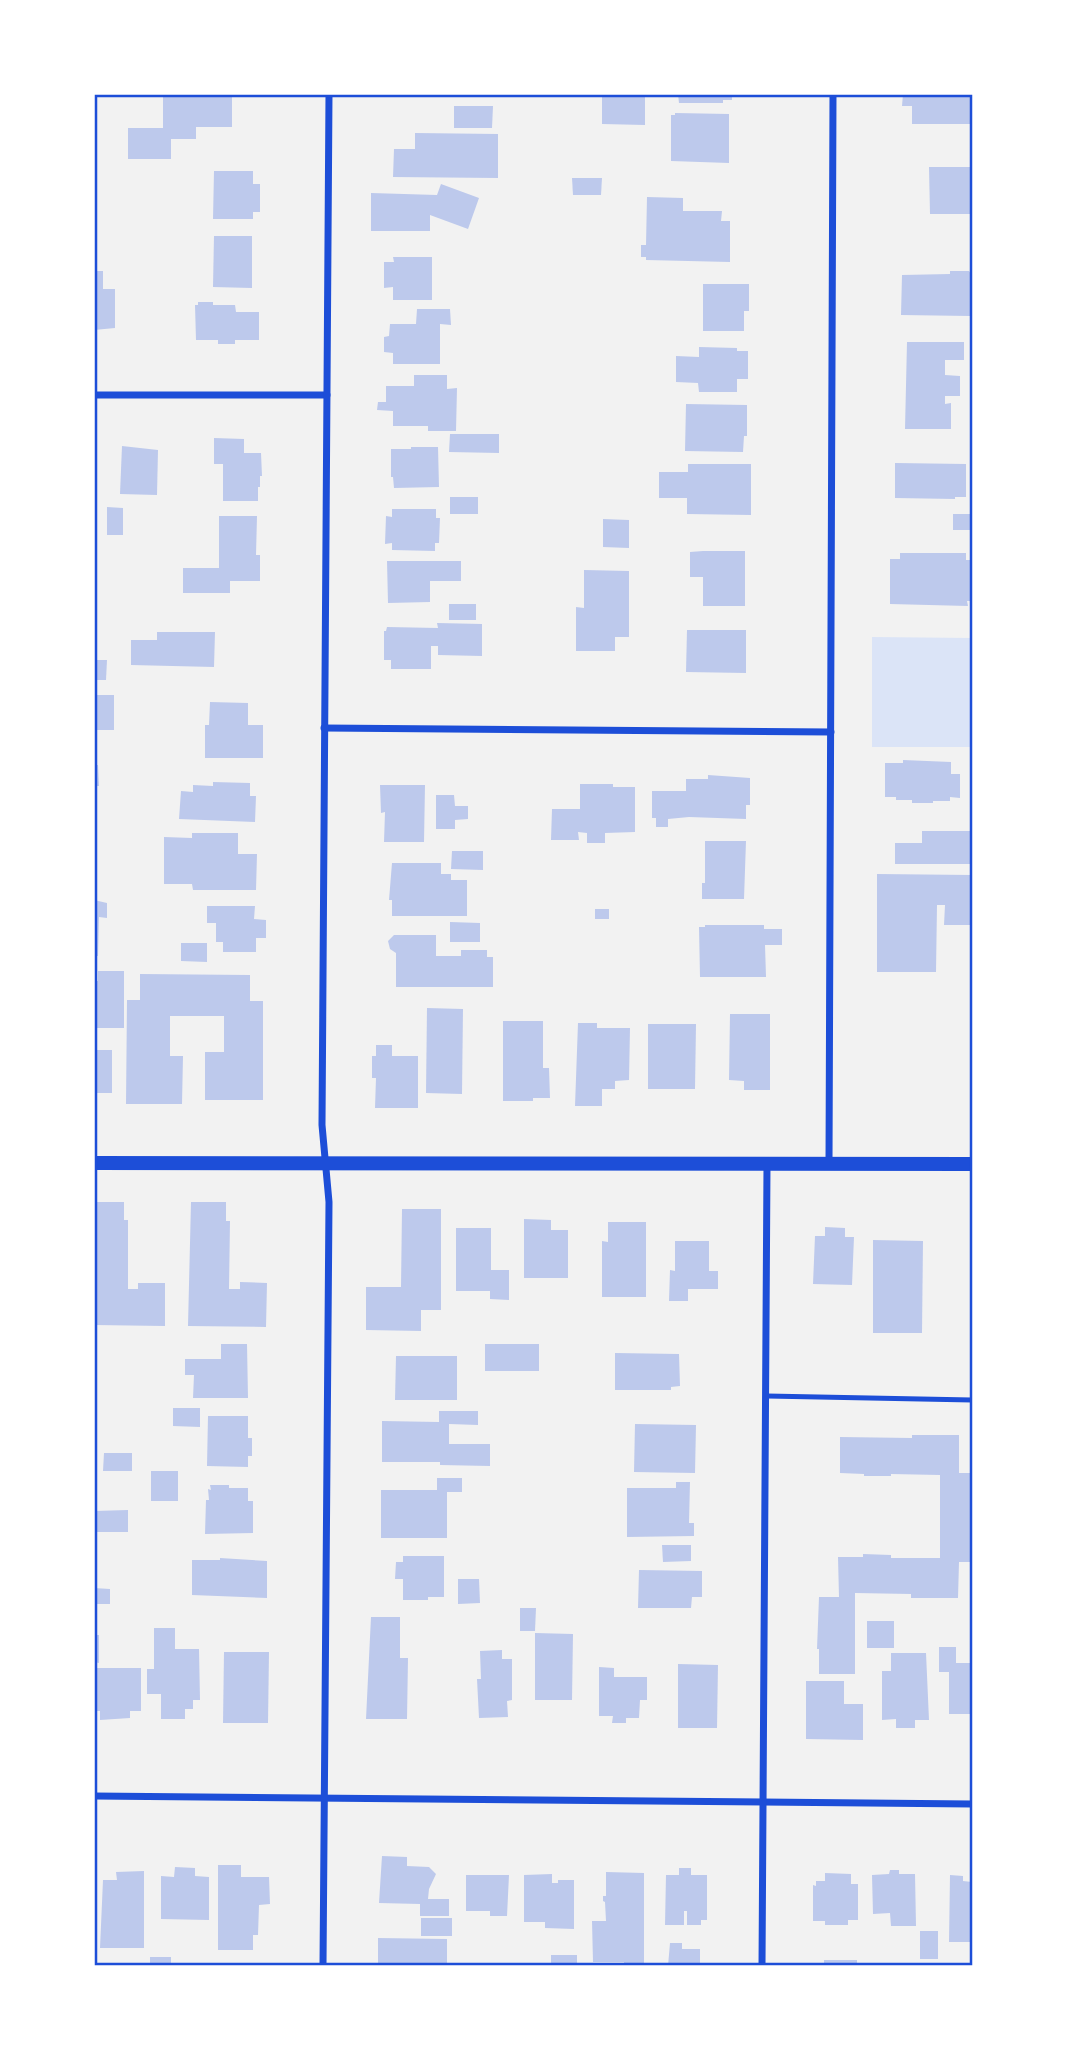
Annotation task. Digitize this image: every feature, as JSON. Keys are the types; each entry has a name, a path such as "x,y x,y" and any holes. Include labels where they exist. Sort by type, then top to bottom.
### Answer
{"main road":[{"path":"94,1163 972,1164"}],"street":[{"path":"323,1965 328,1216 322,1125 329,94"},
{"path":"829,1165 833,94"},
{"path":"94,395 327,395"},
{"path":"324,728 831,732"},
{"path":"762,1965 767,1165"},
{"path":"94,1796 972,1804"}],"lane":[{"path":"767,1396 972,1400"}],"shaded area":[{"path":"872,637 972,638 972,747 872,747"}],"building":[{"path":"163,94 232,94 232,127 196,127 196,139 171,139 171,159 128,159 128,128 163,128"},
{"path":"602,94 645,94 645,125 602,124"},
{"path":"678,94 732,94 732,100 723,100 723,103 679,103"},
{"path":"903,94 972,94 972,124 912,124 912,106 902,106"},
{"path":"454,106 493,106 492,128 454,128"},
{"path":"729,114 729,163 671,161 671,115"},
{"path":"415,133 498,134 498,178 393,177 394,149 415,149"},
{"path":"929,167 972,167 972,214 930,214"},
{"path":"214,171 253,171 253,184 260,184 260,212 253,212 253,219 213,219"},
{"path":"572,178 602,178 601,195 573,195"},
{"path":"441,184 479,198 468,229 430,215 430,231 371,231 371,193 437,195"},
{"path":"647,197 683,198 683,211 722,211 721,221 730,221 730,262 646,260 646,257 641,257 641,245 646,245"},
{"path":"214,236 252,236 252,288 213,287"},
{"path":"393,257 432,257 432,300 393,300 393,287 384,288 384,262 394,262"},
{"path":"94,271 103,271 103,289 115,289 115,328 94,330"},
{"path":"950,271 969,271 971,274 970,316 901,315 902,275 950,274"},
{"path":"703,284 749,284 749,311 744,311 744,331 703,331"},
{"path":"198,302 235,305 236,312 259,312 259,340 235,340 235,344 218,344 218,340 196,340 195,305 198,305"},
{"path":"417,309 450,309 451,325 440,324 440,364 393,364 393,353 384,352 384,337 389,336 390,324 416,324"},
{"path":"907,342 964,342 964,360 945,360 945,375 960,376 960,396 945,396 945,404 951,403 951,429 905,429"},
{"path":"699,347 748,351 748,379 737,379 737,392 699,392 698,383 676,382 676,356 699,357"},
{"path":"414,375 447,375 447,389 457,388 456,431 428,431 428,426 393,426 393,411 377,410 378,402 386,402 386,386 414,386"},
{"path":"686,404 747,405 747,436 744,436 743,452 685,451"},
{"path":"450,434 499,434 499,453 449,452"},
{"path":"214,438 244,439 244,453 261,453 262,476 258,487 258,501 223,501 223,464 214,464"},
{"path":"122,446 158,450 157,495 120,494"},
{"path":"438,447 439,487 394,488 391,477 391,449"},
{"path":"895,463 966,464 966,497 895,498"},
{"path":"688,464 751,464 751,515 687,514 687,498 659,498 659,472 688,472"},
{"path":"450,497 478,497 478,514 450,514"},
{"path":"107,507 123,508 123,535 107,535"},
{"path":"392,509 436,509 436,518 440,518 439,543 435,543 435,551 392,550 392,543 385,544 386,516 392,517"},
{"path":"953,514 972,514 972,530 953,530"},
{"path":"219,516 257,516 256,555 260,555 260,581 230,581 230,593 183,593 183,568 219,568"},
{"path":"603,519 629,520 629,548 603,547"},
{"path":"745,551 745,606 703,606 703,577 690,577 690,552"},
{"path":"900,553 966,553 966,560 972,560 972,601 967,601 968,606 890,604 890,559 900,559"},
{"path":"387,561 461,561 461,581 430,581 430,602 388,603"},
{"path":"584,570 629,571 629,637 615,637 615,651 576,651 576,607 584,608"},
{"path":"449,604 476,604 476,620 449,620"},
{"path":"437,623 482,624 482,656 438,655 438,646 431,646 431,669 391,669 391,660 384,660 384,631 387,627 438,628"},
{"path":"687,630 746,630 746,673 686,672"},
{"path":"157,632 215,632 214,667 131,665 131,640 157,640"},
{"path":"94,660 107,660 106,680 94,680"},
{"path":"94,695 114,695 114,730 94,730"},
{"path":"210,702 248,703 248,725 263,725 263,758 205,758 205,725 209,725"},
{"path":"903,760 951,762 951,774 960,774 960,798 950,797 950,801 933,803 912,803 912,800 885,797 885,763 903,763"},
{"path":"94,765 98,765 99,786 94,786"},
{"path":"708,775 750,778 750,805 746,805 746,819 689,817 668,819 668,827 656,827 656,818 652,818 652,791 686,791 686,779 708,779"},
{"path":"213,782 250,783 250,796 256,796 255,822 179,819 181,791 193,792 193,785 213,786"},
{"path":"580,784 635,787 635,832 605,833 605,843 587,843 587,833 578,832 579,840 551,840 552,809 580,809"},
{"path":"380,785 425,785 424,842 384,842 385,812 381,813"},
{"path":"436,795 454,795 455,806 468,806 468,819 455,820 455,829 436,829"},
{"path":"922,831 972,831 972,864 895,864 895,843 922,843"},
{"path":"192,833 238,833 238,854 257,854 256,890 193,890 192,884 164,884 164,837 192,838"},
{"path":"705,841 746,841 744,899 702,899 702,883 705,883"},
{"path":"452,851 483,851 483,870 451,869"},
{"path":"392,863 441,863 441,874 451,874 451,880 467,880 467,916 392,916 392,900 389,900"},
{"path":"877,874 972,875 972,925 944,925 945,905 937,905 936,972 877,972"},
{"path":"94,900 107,903 107,918 99,917 98,956 94,956"},
{"path":"207,906 255,906 254,919 266,920 266,938 256,938 256,952 223,952 223,942 216,942 216,923 207,923"},
{"path":"595,909 609,909 609,919 595,919"},
{"path":"450,922 480,923 480,942 450,942"},
{"path":"764,925 764,929 782,929 782,945 765,945 766,977 700,977 699,927"},
{"path":"394,935 436,935 436,956 461,956 461,950 487,950 487,957 493,957 493,987 396,987 396,953 390,949 388,941"},
{"path":"181,943 207,943 207,962 181,961"},
{"path":"98,971 124,971 124,1028 94,1028 94,981 98,981"},
{"path":"140,974 250,975 250,1001 263,1001 263,1100 205,1100 205,1052 224,1052 224,1016 170,1016 170,1056 183,1056 182,1104 126,1104 127,1000 140,1000"},
{"path":"427,1008 463,1009 462,1094 426,1093"},
{"path":"730,1014 770,1014 770,1090 744,1090 744,1081 729,1080"},
{"path":"503,1021 543,1021 543,1068 549,1068 550,1098 503,1101"},
{"path":"578,1023 597,1023 597,1028 630,1028 629,1080 615,1081 615,1089 602,1089 602,1106 575,1106"},
{"path":"648,1024 696,1024 695,1089 648,1089"},
{"path":"376,1045 392,1045 392,1056 418,1056 418,1108 375,1108 376,1078 372,1078 372,1056 376,1056"},
{"path":"94,1050 112,1050 112,1093 94,1093"},
{"path":"94,1202 124,1202 124,1220 128,1220 128,1289 138,1289 138,1283 165,1283 165,1326 94,1325"},
{"path":"191,1202 226,1202 226,1221 230,1221 229,1289 240,1289 240,1282 267,1283 266,1327 188,1326"},
{"path":"402,1209 441,1209 441,1310 421,1310 421,1331 366,1330 366,1287 401,1287"},
{"path":"524,1219 551,1220 551,1230 568,1230 568,1278 524,1278"},
{"path":"608,1222 646,1222 646,1297 602,1297 602,1241 608,1242"},
{"path":"825,1227 845,1228 845,1237 854,1237 852,1285 813,1284 815,1236 825,1236"},
{"path":"456,1228 491,1228 491,1270 509,1270 509,1300 490,1299 490,1291 456,1291"},
{"path":"873,1240 923,1241 922,1333 873,1333"},
{"path":"675,1241 709,1241 709,1271 718,1271 718,1289 688,1289 688,1301 669,1301 670,1270 675,1271"},
{"path":"221,1344 247,1344 248,1398 193,1398 194,1375 185,1375 185,1359 221,1359"},
{"path":"485,1344 539,1344 539,1371 485,1371"},
{"path":"615,1353 679,1354 680,1386 671,1387 671,1390 615,1390"},
{"path":"396,1356 457,1356 457,1400 395,1400"},
{"path":"173,1408 200,1408 200,1427 173,1426"},
{"path":"439,1411 478,1411 478,1425 449,1424 449,1444 490,1444 490,1466 440,1465 440,1462 382,1462 382,1421 439,1422"},
{"path":"208,1416 248,1416 248,1438 252,1438 252,1456 248,1456 248,1467 207,1466"},
{"path":"635,1424 696,1425 695,1473 634,1472"},
{"path":"912,1435 959,1435 959,1473 972,1473 972,1562 959,1562 958,1598 911,1598 911,1594 855,1593 855,1674 819,1674 819,1597 839,1597 838,1557 863,1557 863,1554 891,1555 891,1558 940,1558 940,1475 864,1476 840,1473 840,1437 912,1438"},
{"path":"104,1453 132,1453 132,1471 103,1471"},
{"path":"151,1471 178,1471 178,1501 151,1501"},
{"path":"437,1478 462,1478 462,1492 447,1492 447,1538 381,1538 381,1490 437,1490"},
{"path":"676,1482 690,1482 689,1523 694,1523 694,1536 627,1537 627,1488 676,1488"},
{"path":"210,1485 248,1488 248,1501 253,1501 253,1533 205,1534 206,1500 209,1500"},
{"path":"128,1510 128,1532 94,1532 94,1511"},
{"path":"662,1545 691,1545 691,1561 663,1562"},
{"path":"403,1556 444,1556 444,1597 403,1600 403,1579 395,1579 396,1562 403,1562"},
{"path":"220,1558 267,1561 267,1598 192,1595 192,1560"},
{"path":"639,1570 702,1571 702,1597 692,1597 691,1608 638,1608"},
{"path":"458,1579 479,1579 480,1603 458,1604"},
{"path":"94,1588 110,1589 110,1604 94,1604"},
{"path":"520,1608 536,1608 535,1631 520,1631"},
{"path":"371,1617 400,1617 400,1658 408,1658 407,1719 366,1719"},
{"path":"867,1621 894,1621 894,1648 867,1648"},
{"path":"154,1628 175,1628 175,1649 199,1649 200,1700 193,1700 193,1709 185,1709 185,1719 161,1719 161,1694 147,1694 147,1669 154,1669"},
{"path":"535,1633 573,1634 572,1700 535,1700"},
{"path":"94,1635 99,1635 99,1663 94,1662"},
{"path":"939,1647 956,1647 956,1663 972,1663 972,1714 949,1714 949,1672 939,1672"},
{"path":"502,1650 502,1659 512,1659 512,1700 507,1701 508,1717 479,1718 477,1679 481,1679 480,1651"},
{"path":"224,1652 269,1652 268,1723 223,1723"},
{"path":"891,1653 926,1653 929,1720 915,1720 915,1728 896,1728 896,1719 882,1720 882,1671 891,1671"},
{"path":"678,1664 718,1665 717,1728 678,1728"},
{"path":"599,1667 614,1668 614,1677 647,1677 647,1700 640,1700 639,1718 626,1718 626,1723 612,1723 613,1716 599,1716"},
{"path":"95,1668 141,1668 141,1711 130,1711 130,1718 100,1720 100,1711 94,1711"},
{"path":"806,1681 844,1681 844,1704 863,1704 863,1740 806,1739"},
{"path":"382,1856 407,1857 407,1866 429,1867 436,1874 428,1899 449,1899 449,1916 420,1916 420,1904 379,1903"},
{"path":"218,1865 241,1865 241,1877 269,1877 270,1904 259,1905 258,1935 253,1935 253,1950 218,1950"},
{"path":"175,1867 195,1868 195,1876 209,1877 209,1920 161,1919 161,1876 174,1877"},
{"path":"679,1868 691,1868 691,1875 707,1875 707,1920 701,1920 701,1925 687,1925 687,1911 684,1911 684,1925 665,1925 666,1875 679,1875"},
{"path":"890,1870 899,1870 899,1874 915,1874 916,1926 891,1926 890,1913 873,1914 872,1875 889,1874"},
{"path":"144,1871 144,1948 100,1948 103,1880 117,1880 116,1872"},
{"path":"606,1872 644,1873 644,1966 624,1966 624,1962 593,1962 592,1921 606,1921 603,1896 606,1896"},
{"path":"825,1873 851,1874 851,1884 858,1884 858,1920 848,1920 848,1925 825,1925 825,1921 813,1921 813,1885 816,1886 816,1881 825,1881"},
{"path":"552,1874 552,1883 558,1883 558,1880 574,1880 574,1929 545,1928 545,1922 524,1922 524,1875"},
{"path":"466,1875 509,1875 507,1916 490,1916 490,1911 466,1911"},
{"path":"950,1875 963,1876 963,1881 972,1882 972,1942 949,1942"},
{"path":"421,1918 452,1918 452,1936 421,1936"},
{"path":"920,1931 938,1931 938,1959 920,1959"},
{"path":"378,1938 447,1939 447,1965 378,1966"},
{"path":"670,1943 682,1943 682,1949 700,1949 700,1966 668,1966"},
{"path":"551,1955 577,1955 577,1966 551,1966"},
{"path":"150,1957 171,1957 171,1966 150,1966"},
{"path":"824,1960 857,1960 857,1966 824,1966"}]}
